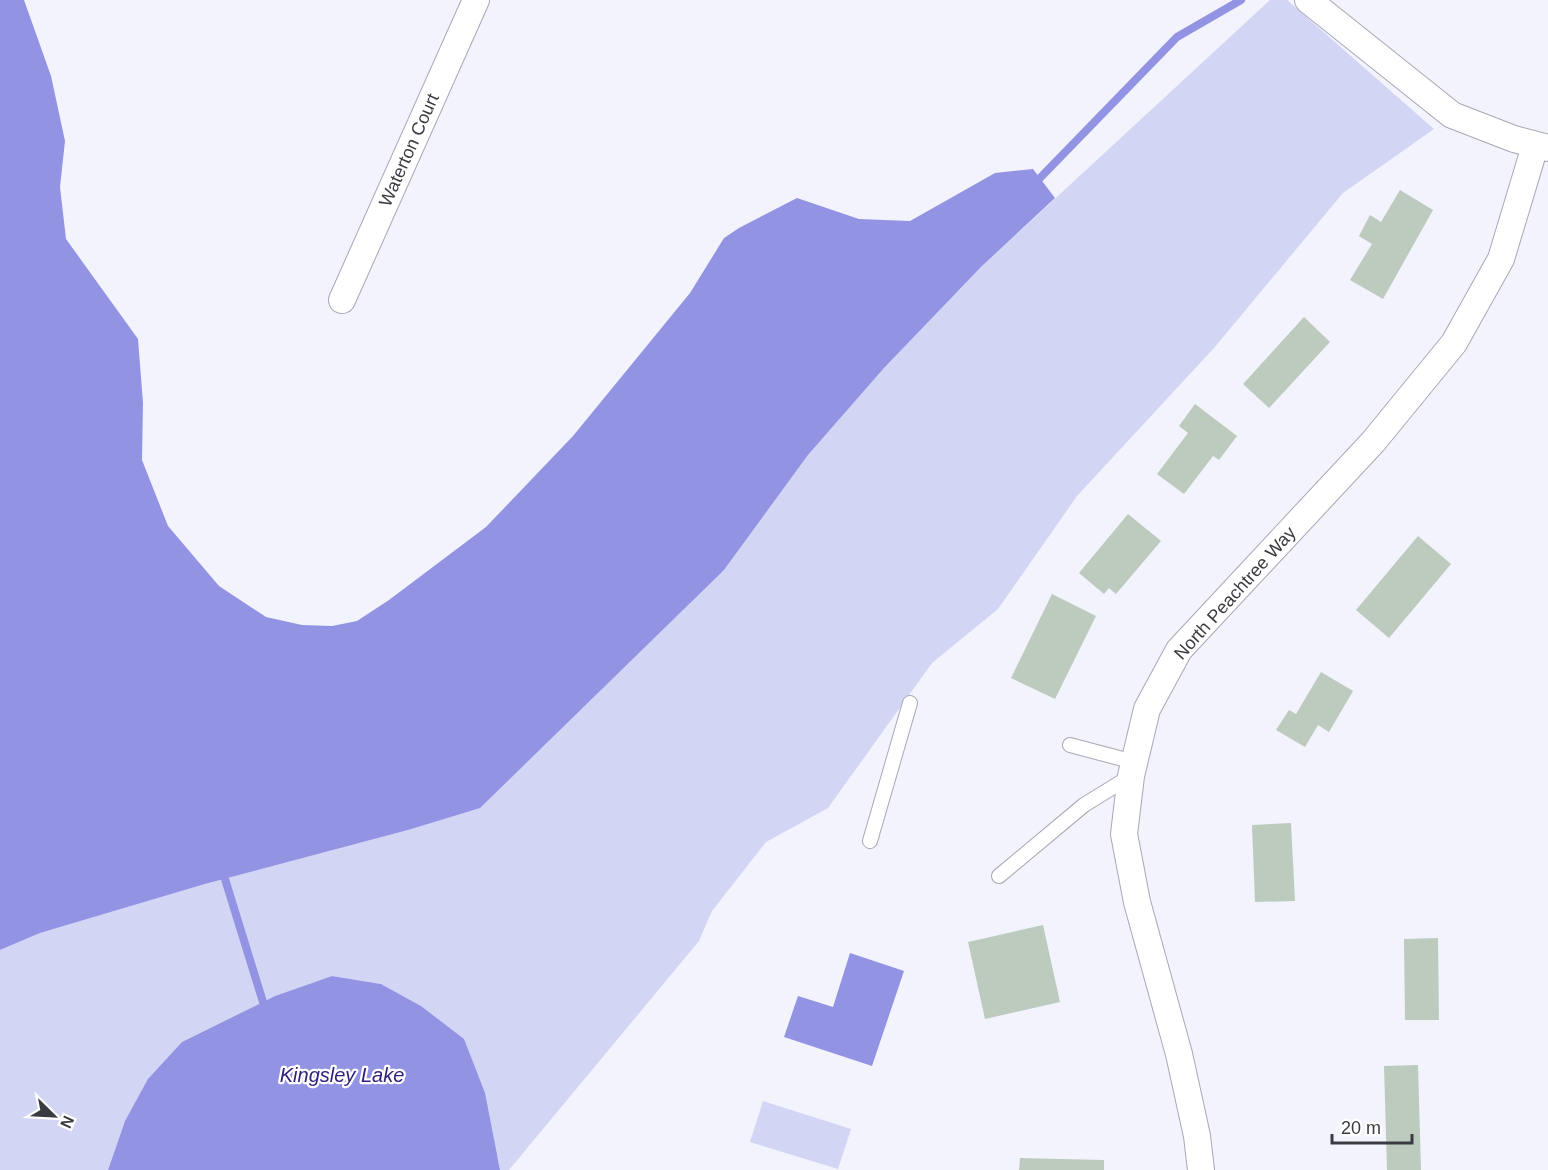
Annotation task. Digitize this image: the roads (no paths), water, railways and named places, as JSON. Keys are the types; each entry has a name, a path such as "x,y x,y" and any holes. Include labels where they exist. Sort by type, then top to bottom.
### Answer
{"street":[{"name":"Waterton Court","path":"342,300 476,0"},
{"path":"1308,0 1452,115 1542,147"},
{"name":"North Peachtree Way","path":"1201,1170 1197,1136 1179,1054 1137,902 1124,834 1133,769 1147,709 1179,650 1372,442 1454,343 1501,259 1542,147"}],"lane":[{"path":"870,841 910,703"},
{"path":"1070,746 1133,769"},
{"path":"999,876 1133,769"}],"water":[{"path":"0,0 24,0 51,76 65,141 60,187 66,239 138,339 143,403 142,460 168,526 219,586 266,617 302,625 332,626 357,621 389,600 486,527 573,436 690,293 724,238 739,228 797,198 859,219 910,221 995,173 1033,169 1055,198 981,267 884,368 808,455 724,570 480,808 408,830 205,884 40,933 0,950"},
{"path":"850,953 904,971 872,1066 784,1037 798,996 833,1007"},
{"name":"Kingsley Lake","path":"332,976 381,984 421,1006 464,1039 485,1093 500,1170 108,1170 125,1121 148,1079 182,1042 275,996"}],"waterway":[{"path":"1040,178 1177,37 1241,0"},
{"path":"225,879 263,1002"}]}
